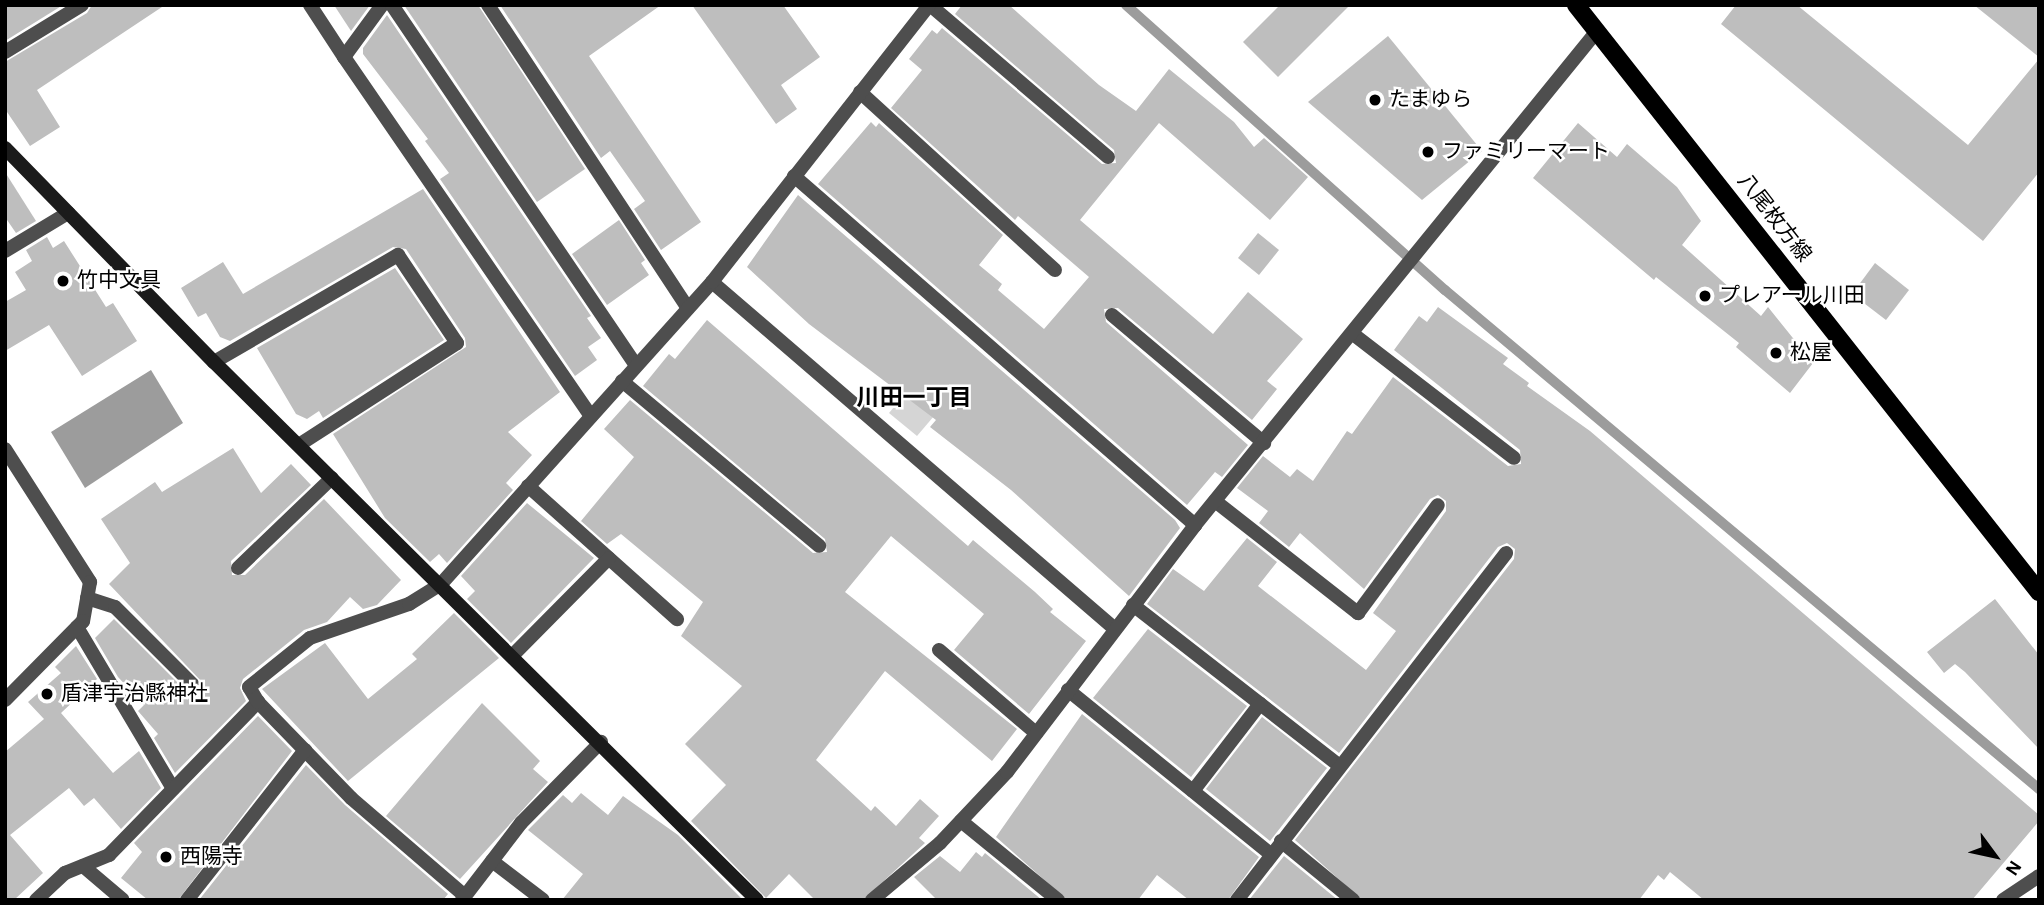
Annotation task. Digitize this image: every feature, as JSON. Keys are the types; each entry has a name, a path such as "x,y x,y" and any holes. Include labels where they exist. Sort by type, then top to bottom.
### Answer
{"main road":[{"name":"八尾枚方線","path":"1576,5 2039,592"}],"street":[{"path":"5,52 82,5"},
{"path":"310,5 591,416"},
{"path":"344,57 382,5"},
{"path":"393,5 636,365"},
{"path":"488,5 688,308"},
{"path":"601,743 521,823 464,898 351,798 258,702 249,688 310,638 409,604 441,584 712,282 929,5 1108,157"},
{"path":"872,900 961,821 1036,733 1195,524 1353,334 1597,31"},
{"path":"860,92 1055,270"},
{"path":"5,148 214,362 513,655 757,900"},
{"path":"794,176 1195,524"},
{"path":"5,251 68,212"},
{"path":"214,362 398,255 457,343 299,445"},
{"path":"712,282 1115,629"},
{"path":"1112,315 1264,443"},
{"path":"1353,334 1514,458"},
{"path":"622,382 819,547"},
{"path":"5,449 90,582 83,621 5,700"},
{"path":"238,568 332,478"},
{"path":"528,486 677,619"},
{"path":"1215,501 1358,613 1438,505"},
{"path":"1237,900 1506,553"},
{"path":"513,655 609,558"},
{"path":"87,598 115,607 193,685"},
{"path":"1133,605 1339,766"},
{"path":"77,627 173,789"},
{"path":"939,650 1036,733"},
{"path":"1068,690 1272,855"},
{"path":"36,900 65,873 109,855 258,702"},
{"path":"1193,791 1260,704"},
{"path":"187,900 305,750"},
{"path":"961,821 1058,900"},
{"path":"1281,841 1353,900"},
{"path":"492,861 543,900"},
{"path":"83,866 123,900"},
{"path":"2003,900 2039,876"}],"shaded area":[{"path":"929,365 957,389 917,436 889,413"},
{"path":"151,370 183,423 85,488 51,432"}],"building":[{"path":"5,5 63,5 5,41"},
{"path":"92,5 165,5 37,90 60,127 30,146 5,109 5,62 87,13"},
{"path":"334,5 370,5 351,31"},
{"path":"404,5 478,5 585,169 537,202"},
{"path":"500,5 661,5 589,56 701,222 661,250 634,209 645,201 610,151 601,158"},
{"path":"692,5 783,5 820,57 781,85 797,109 776,124"},
{"path":"962,5 1009,5 1099,85 1136,111 1169,69 1234,122 1254,147 1264,138 1308,177 1270,220 1159,123 1080,220 1213,334 1248,292 1303,339 1267,381 1277,389 1252,420 1118,308 1104,309 1106,322 1248,445 1222,477 1215,472 1187,505 818,184 871,122 876,127 879,123 1003,235 979,265 1002,284 998,290 1044,329 1089,277 1018,216 1015,220 891,108 922,70 909,59 932,30 937,34 942,28 1102,164 1116,163 1114,150 955,14"},
{"path":"1280,5 1350,5 1278,77 1243,42"},
{"path":"1736,5 1797,5 1968,145 2039,59 2039,172 1983,241 1721,24"},
{"path":"1974,5 2039,5 2039,57"},
{"path":"387,15 591,316 587,318 601,338 588,347 597,360 575,376 440,179 449,173 425,141 428,139 363,54 363,48"},
{"path":"1388,36 1482,151 1422,200 1308,102"},
{"path":"1578,123 1617,157 1627,144 1677,187 1701,221 1682,245 1761,316 1768,307 1813,363 1790,393 1736,347 1739,343 1656,277 1654,280 1533,178"},
{"path":"5,172 36,221 16,233 5,217"},
{"path":"423,189 560,392 508,432 532,455 506,483 513,490 447,563 439,554 430,562 385,518 333,434 466,347 465,338 406,249 393,247 230,341 220,337 206,313 198,317 181,288 223,262 243,294"},
{"path":"798,195 1175,520 1180,528 1129,596 1011,490 930,427 936,420 809,324 747,267"},
{"path":"619,220 645,260 641,263 649,275 607,305 572,254"},
{"path":"1258,233 1279,250 1259,275 1238,258"},
{"path":"47,237 53,248 64,241 106,307 113,303 137,341 82,376 49,325 5,351 5,302 26,290 15,272 32,261 26,250"},
{"path":"1875,263 1909,290 1886,320 1852,294"},
{"path":"395,268 444,340 323,418 319,411 307,419 296,414 257,348"},
{"path":"1438,307 1508,358 1503,364 1529,383 1527,386 1590,431 2039,815 2039,821 1972,900 1704,900 1670,872 1664,880 1658,875 1639,900 1362,900 1295,840 1514,559 1515,549 1507,543 1498,547 1339,753 1147,604 1173,569 1204,591 1247,538 1277,562 1258,586 1366,670 1396,631 1373,613 1446,511 1446,501 1438,495 1430,499 1364,589 1300,533 1289,547 1259,523 1268,511 1237,488 1263,456 1290,477 1297,469 1313,481 1347,431 1352,434 1393,377 1508,466 1521,464 1520,450 1394,350 1419,316 1427,322"},
{"path":"707,320 968,546 973,540 1035,592 1053,609 1050,612 1086,641 1029,714 954,650 984,614 891,536 845,592 1017,729 992,761 885,671 816,760 871,811 875,806 896,826 920,799 939,816 919,838 925,843 863,900 815,900 789,874 766,898 691,821 726,785 685,744 742,686 681,636 703,602 621,534 607,544 581,521 634,457 604,429 630,400 813,553 827,552 825,539 643,386 669,354 675,359"},
{"path":"233,448 261,493 291,464 311,485 231,561 232,575 245,575 324,499 401,580 377,605 363,609 350,597 327,622 304,630 243,679 240,688 246,701 175,773 154,738 158,734 138,711 144,705 118,677 95,638 114,619 187,692 199,692 202,682 109,584 130,563 101,519 155,482 162,492"},
{"path":"527,503 594,558 511,643 467,599 475,591 461,576"},
{"path":"1995,599 2039,655 2039,749 1965,672 1955,664 1944,673 1927,652"},
{"path":"454,613 499,658 348,781 262,689 325,643 368,699 417,659 412,654"},
{"path":"1148,629 1247,706 1191,777 1093,698"},
{"path":"76,646 97,679 61,713 113,773 139,751 161,788 121,829 94,798 84,806 69,788 10,835 43,873 14,900 5,900 5,752 44,719 28,702 61,673 55,667"},
{"path":"482,703 540,761 533,769 548,782 460,879 386,816"},
{"path":"1082,714 1259,857 1228,900 1189,900 1157,875 1138,900 1067,900 996,837"},
{"path":"258,716 292,751 178,900 148,900 121,878 142,852 134,843"},
{"path":"1262,717 1327,768 1270,841 1206,789"},
{"path":"306,765 345,805 448,894 443,900 199,900"},
{"path":"581,793 608,815 623,796 678,835 743,900 562,900 583,874 528,830 563,795 572,803"},
{"path":"976,852 982,857 985,853 1042,900 937,900 914,877 940,856 960,872"},
{"path":"1284,856 1338,900 1249,900"}],"waterway":[{"path":"1126,5 1445,290 2039,789"}],"place":[{"name":"たまゆら","path":"1375,100"},
{"name":"ファミリーマート","path":"1428,152"},
{"name":"竹中文具","path":"63,281"},
{"name":"プレアール川田","path":"1705,296"},
{"name":"松屋","path":"1776,353"},
{"name":"盾津宇治縣神社","path":"47,694"},
{"name":"西陽寺","path":"166,857"}],"district":[{"name":"川田一丁目","path":"914,399"}]}
